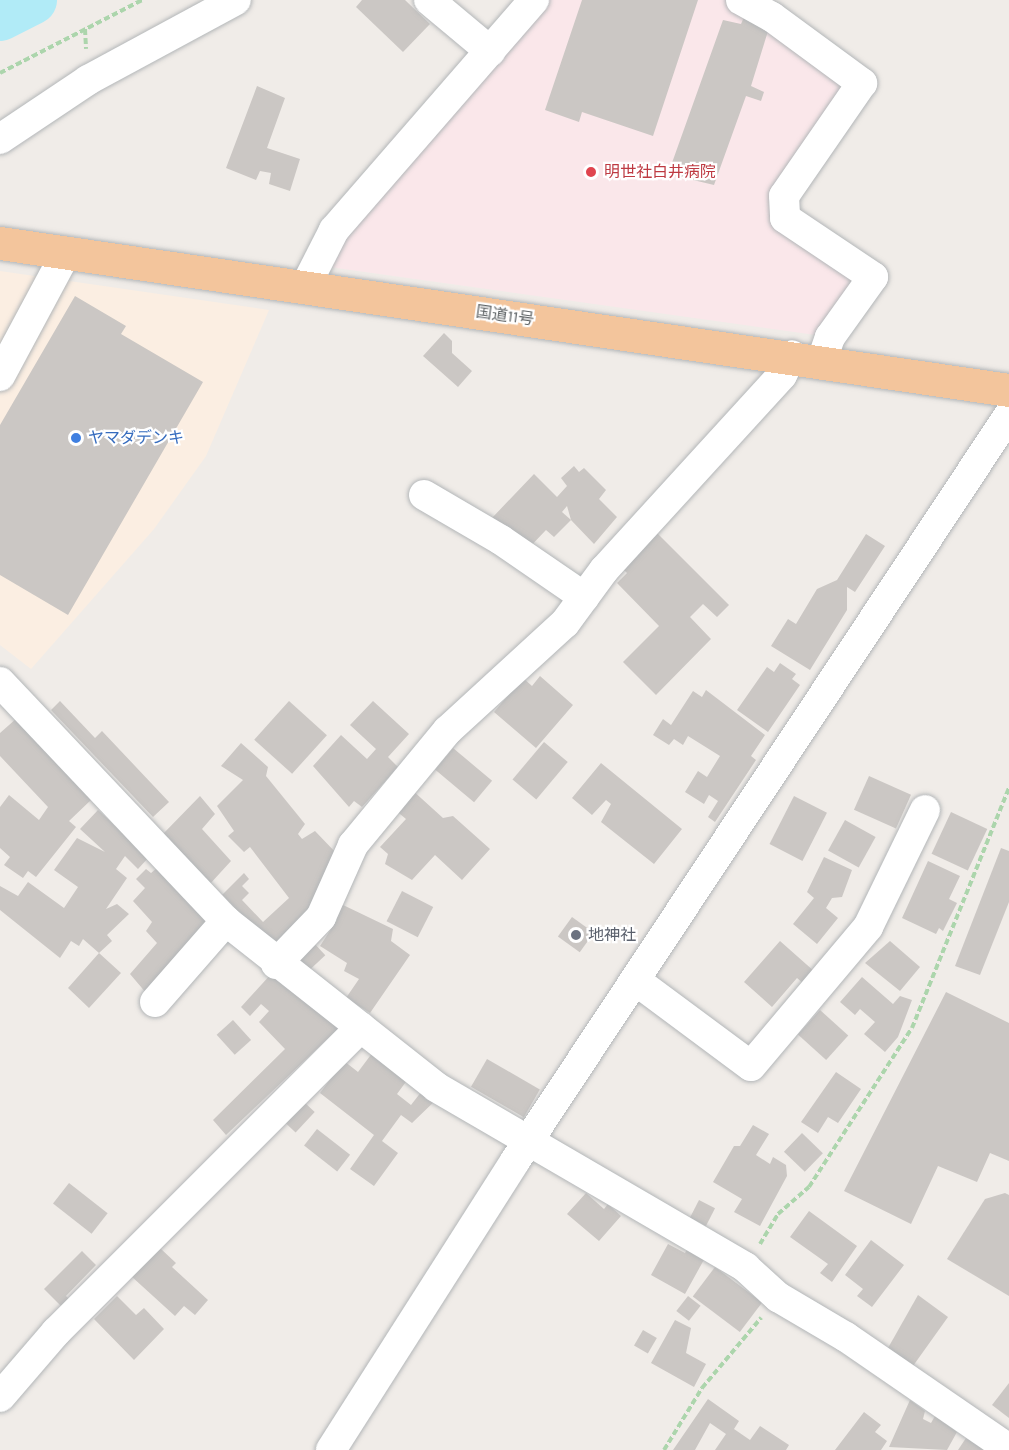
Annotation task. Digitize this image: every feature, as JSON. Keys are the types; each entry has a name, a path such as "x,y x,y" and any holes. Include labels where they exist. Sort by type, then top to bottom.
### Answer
{"highway":[{"name":"国道11号","path":"0,243 807,358 1009,390"}],"street":[{"path":"0,139 88,80 236,0"},
{"path":"429,0 490,51"},
{"path":"305,287 334,230 534,0"},
{"path":"276,964 321,917 353,844 447,731 565,623 584,597 782,375 807,358 830,337 873,277 785,218 784,196 862,83 772,17 741,0"},
{"path":"0,376 66,253"},
{"path":"331,1450 530,1140 1009,415"},
{"path":"424,495 501,540 584,597"},
{"path":"0,682 225,921 276,964 361,1027 436,1087 745,1267 778,1297 846,1336 1009,1449"},
{"path":"635,980 751,1066 868,927 925,810"},
{"path":"155,1002 225,921"},
{"path":"0,1397 56,1332 361,1027"}],"path":[{"path":"0,73 142,0"},
{"path":"745,1267 778,1214 809,1187 912,1028 1009,788"},
{"path":"664,1450 702,1388 778,1297"}],"shaded area":[{"name":"明世社白井病院","path":"534,0 741,0 862,83 784,196 873,277 830,337 315,265"},
{"path":"0,271 269,310 206,456 154,529 31,669 0,645"}],"building":[{"path":"362,0 405,0 430,24 403,52 356,7"},
{"path":"582,0 698,0 653,136 582,112 579,122 545,110"},
{"path":"745,15 768,31 751,86 764,92 761,101 746,96 714,185 668,174 723,20 741,24"},
{"path":"257,86 285,98 267,148 300,159 290,191 269,184 271,173 260,171 256,180 226,168"},
{"path":"75,296 126,326 121,334 203,382 68,615 0,575 0,425"},
{"path":"444,333 452,341 452,353 472,371 458,387 423,356"},
{"path":"574,466 579,472 584,468 606,490 599,499 617,517 594,544 571,520 554,537 546,530 525,552 491,519 534,474 557,497 567,486 561,478","holes":["567,506 571,520 562,512"]},
{"path":"657,533 729,605 717,617 703,604 690,617 711,639 656,695 623,662 659,626 617,583 627,573 618,564"},
{"path":"866,534 885,546 855,592 847,587 847,610 810,670 771,646 788,619 796,624 817,589 837,580"},
{"path":"780,663 796,674 792,679 800,685 768,732 737,710 767,667 774,672"},
{"path":"540,676 573,705 536,748 494,712 523,678 532,686"},
{"path":"706,690 765,735 751,756 756,760 715,822 708,817 718,801 709,795 704,804 685,792 698,771 707,777 720,756 688,736 683,745 674,739 669,745 653,735 663,719 671,725 693,691 702,697"},
{"path":"60,701 95,738 102,731 169,802 153,817 51,710"},
{"path":"289,701 327,735 292,774 254,740"},
{"path":"373,701 409,734 388,757 398,767 362,807 354,801 349,807 313,766 341,735 367,759 376,749 350,725"},
{"path":"17,718 92,799 69,821 76,827 36,877 28,871 23,878 4,865 10,857 0,848 0,807 9,795 39,820 48,807 0,756 0,733"},
{"path":"544,742 568,762 536,799 513,780"},
{"path":"241,743 268,767 266,776 305,824 298,834 302,839 315,831 339,856 309,909 275,948 222,895 244,873 249,879 242,886 249,893 242,900 263,922 289,898 250,847 244,852 228,836 234,831 217,806 243,780 221,766"},
{"path":"453,748 492,781 474,802 435,769"},
{"path":"601,763 682,829 654,864 601,822 611,804 606,800 592,815 572,798"},
{"path":"869,776 911,795 896,829 854,810"},
{"path":"411,789 443,818 453,816 490,849 462,880 435,855 412,880 385,864 388,854 380,847 406,819 394,809"},
{"path":"200,796 215,814 202,829 231,861 209,885 163,834"},
{"path":"794,796 827,813 802,861 769,844"},
{"path":"98,810 149,857 138,869 125,856 116,869 127,878 106,909 117,904 129,914 107,935 112,941 99,953 83,939 79,946 71,941 60,958 0,910 0,886 18,896 28,882 64,908 78,887 54,870 77,838 105,852 80,829"},
{"path":"951,812 987,829 968,871 932,854"},
{"path":"845,820 876,837 859,868 828,851"},
{"path":"1001,848 1009,851 1009,902 980,975 955,966"},
{"path":"824,857 852,870 842,897 832,898 826,908 838,918 817,944 793,924 814,898 807,892"},
{"path":"928,861 960,876 949,899 957,903 943,931 939,928 936,934 902,918"},
{"path":"157,868 215,925 147,994 130,974 157,943 146,931 152,922 133,901 145,888 136,879 146,869 151,873"},
{"path":"402,891 433,907 418,937 387,921"},
{"path":"341,904 393,929 391,941 410,955 370,1013 346,998 359,979 344,971 347,963 320,946 337,920 333,916"},
{"name":"地神社","path":"572,917 594,933 580,952 558,936"},
{"path":"780,941 815,972 804,984 797,978 772,1007 744,982"},
{"path":"890,941 920,967 900,991 865,963"},
{"path":"313,942 325,955 306,973 294,960"},
{"path":"99,953 121,973 89,1008 68,988"},
{"path":"272,973 341,1026 226,1135 213,1120 285,1049 259,1022 269,1011 261,1004 250,1016 241,1007"},
{"path":"862,977 893,1004 900,996 912,1000 898,1037 885,1052 864,1034 875,1022 860,1009 855,1015 840,1002"},
{"path":"946,992 1009,1023 1009,1161 990,1153 977,1182 938,1166 911,1224 844,1191"},
{"path":"820,1010 848,1035 826,1060 798,1035"},
{"path":"233,1020 251,1040 235,1055 217,1035"},
{"path":"373,1052 408,1079 397,1094 411,1105 425,1087 439,1097 412,1123 401,1115 382,1141 398,1153 374,1186 350,1169 374,1135 320,1093 344,1061 358,1072"},
{"path":"487,1059 540,1090 524,1117 471,1087"},
{"path":"836,1072 861,1089 838,1123 828,1117 818,1133 801,1122"},
{"path":"303,1101 315,1112 296,1132 284,1121"},
{"path":"753,1125 769,1134 756,1155 770,1164 773,1157 786,1165 787,1176 760,1226 734,1212 742,1199 713,1182 734,1146 740,1146"},
{"path":"317,1129 350,1155 337,1171 304,1146"},
{"path":"802,1133 823,1153 805,1172 784,1152"},
{"path":"69,1183 108,1213 92,1234 53,1203"},
{"path":"586,1193 604,1209 608,1204 621,1216 599,1241 567,1214"},
{"path":"1005,1193 1009,1195 1009,1296 947,1259 985,1199"},
{"path":"699,1200 715,1208 706,1226 690,1218"},
{"path":"809,1211 857,1246 832,1282 820,1273 828,1264 790,1237"},
{"path":"871,1240 904,1265 872,1307 857,1296 863,1289 845,1275"},
{"path":"668,1244 685,1253 689,1246 706,1256 685,1294 651,1275"},
{"path":"161,1249 176,1263 172,1267 208,1300 195,1315 184,1306 175,1316 131,1276 152,1252"},
{"path":"82,1251 96,1265 66,1296 70,1300 63,1308 44,1289"},
{"path":"715,1267 762,1303 740,1332 693,1297"},
{"path":"918,1295 948,1317 913,1366 888,1348"},
{"path":"117,1296 136,1315 144,1308 164,1329 134,1360 94,1319"},
{"path":"688,1296 701,1306 689,1321 676,1311"},
{"path":"675,1320 691,1328 686,1353 706,1364 694,1387 651,1363"},
{"path":"643,1330 657,1338 648,1354 634,1346"},
{"path":"1009,1383 1009,1418 992,1405"},
{"path":"708,1399 739,1421 734,1429 750,1440 760,1426 789,1445 786,1450 715,1450 726,1434 710,1423 695,1450 673,1450"},
{"path":"910,1400 925,1411 923,1419 931,1423 935,1416 957,1432 947,1450 889,1447"},
{"path":"864,1412 881,1425 875,1432 887,1441 881,1450 835,1450"},
{"path":"966,1438 985,1450 958,1450"}],"waterway":[{"path":"0,16 32,0"}],"place":[{"name":"明世社白井病院","path":"591,172"},
{"name":"ヤマダデンキ","path":"76,438"},
{"name":"地神社","path":"576,935"}]}
